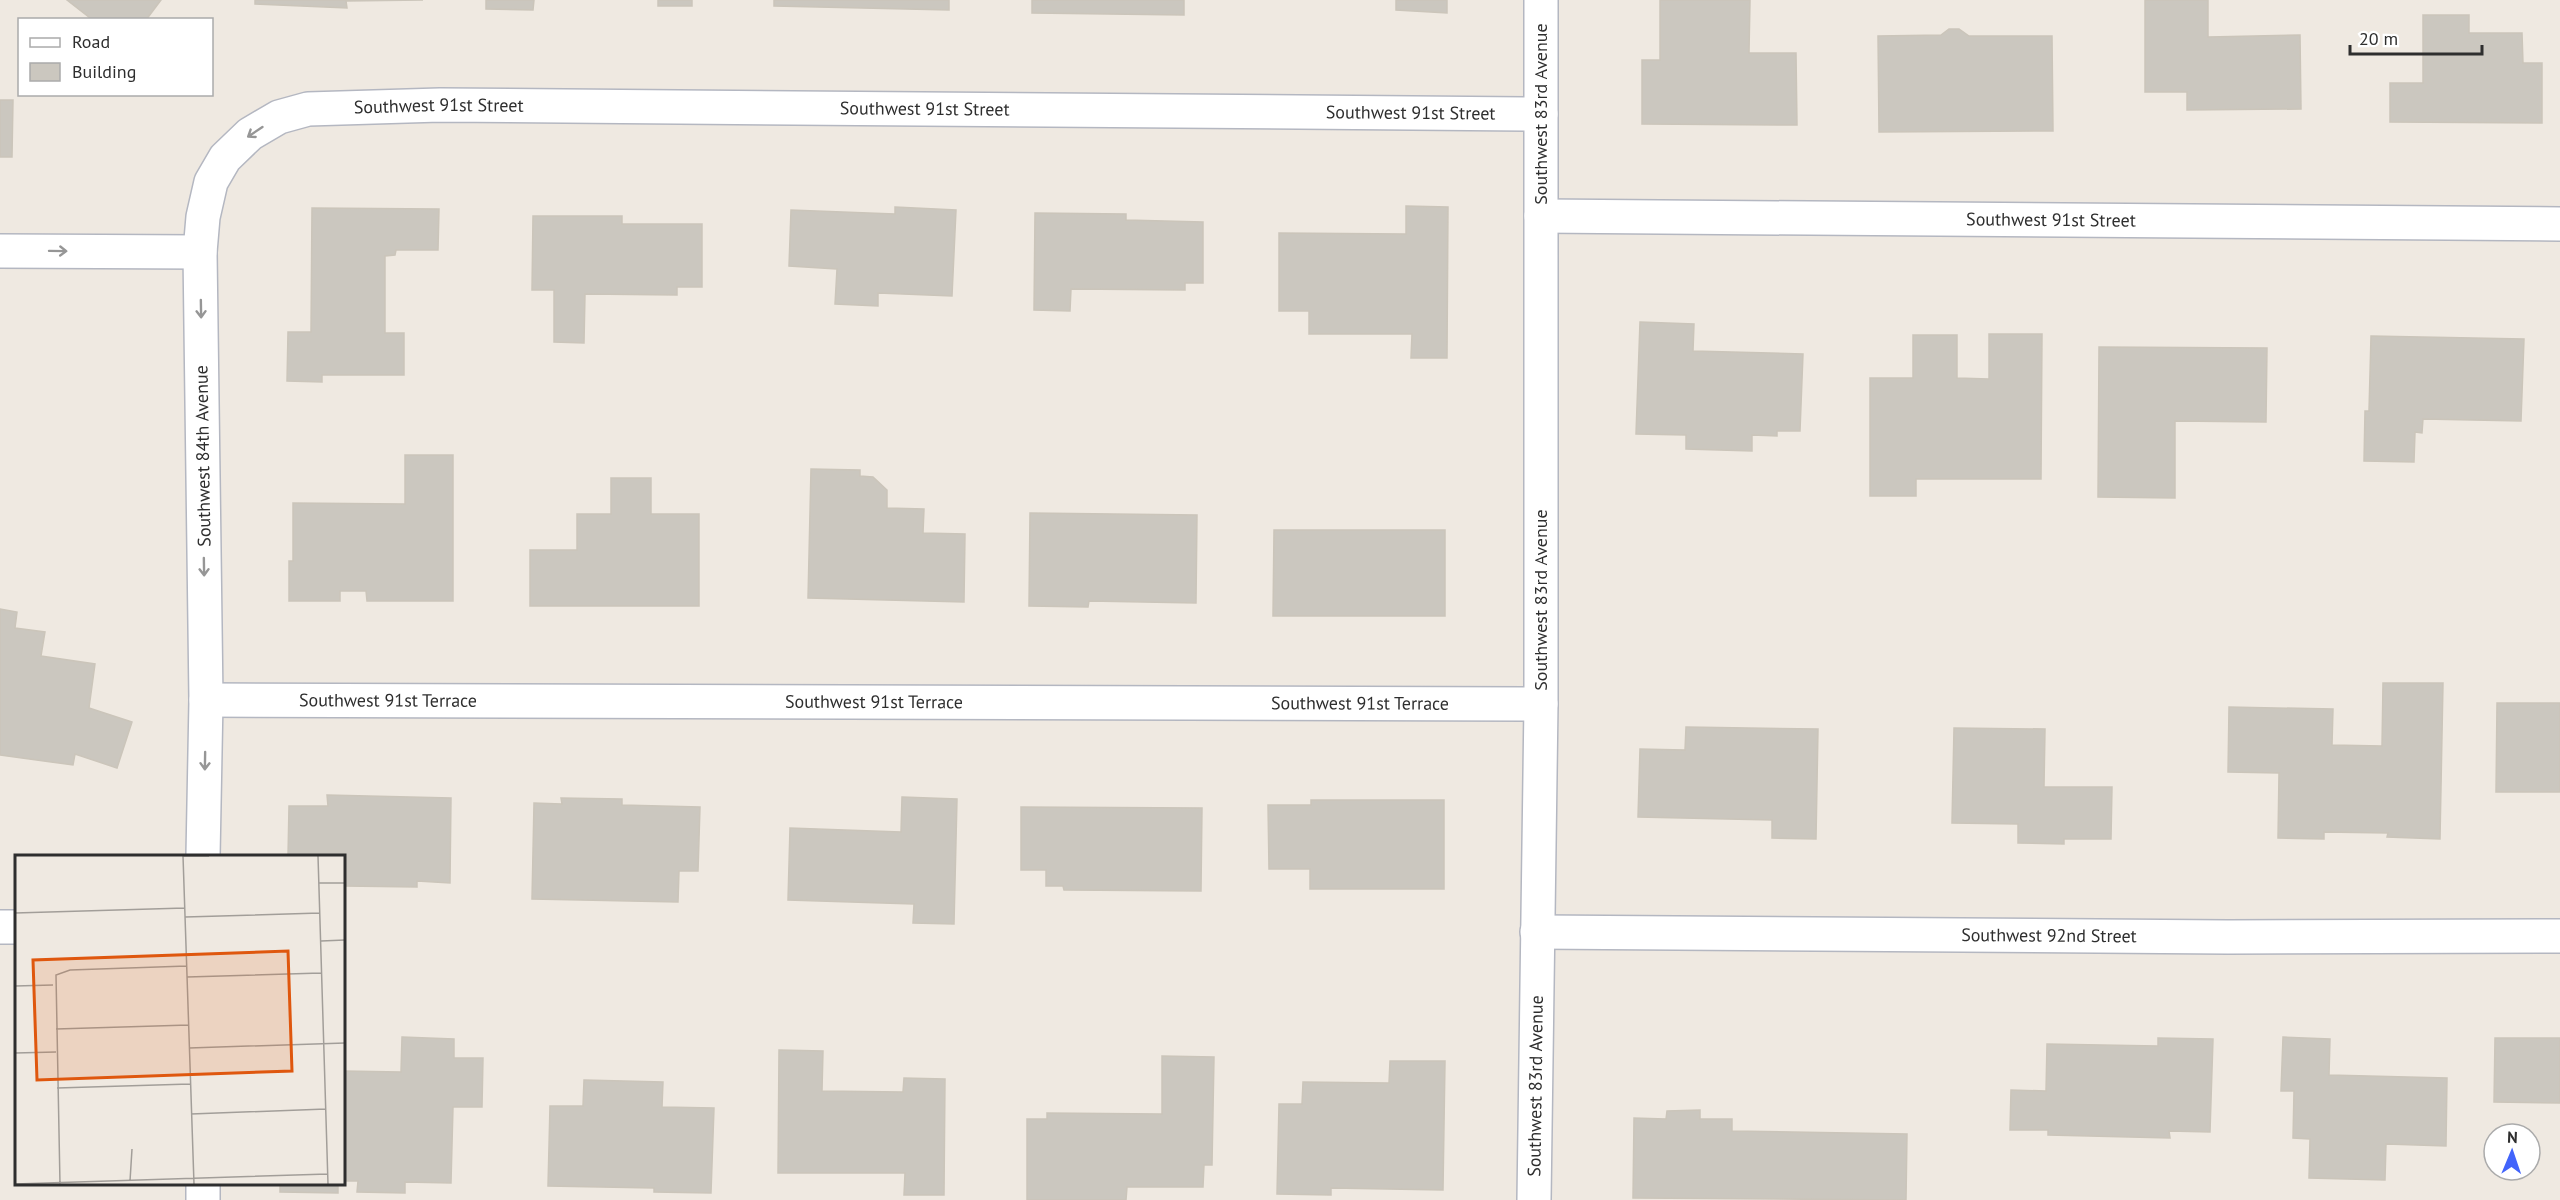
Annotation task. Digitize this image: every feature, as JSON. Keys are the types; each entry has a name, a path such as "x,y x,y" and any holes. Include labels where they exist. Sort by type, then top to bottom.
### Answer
{"street":[{"name":"Southwest 83rd Avenue","path":"1534,1200 1541,704 1541,0"},
{"name":"Southwest 91st Street","path":"308,109 441,105 1541,114"},
{"name":"Southwest 84th Avenue","path":"203,855 206,700 200,252 203,217 211,182 225,158 250,134 279,117 308,109"},
{"name":"Southwest 91st Street","path":"1541,216 2560,224"},
{"path":"0,251 200,252"},
{"name":"Southwest 91st Terrace","path":"206,700 1541,704"},
{"name":"Southwest 92nd Street","path":"1537,932 2217,937 2560,936"}],"building":[{"path":"67,0 161,0 148,18 90,18"},
{"path":"255,0 423,0 346,1 347,8 255,4"},
{"path":"486,0 534,0 533,10 486,9"},
{"path":"658,0 692,0 692,6 658,6"},
{"path":"774,0 949,0 949,10 774,6"},
{"path":"1032,0 1184,0 1184,15 1032,13"},
{"path":"1396,0 1447,0 1447,13 1396,10"},
{"path":"1660,0 1750,0 1749,53 1796,53 1797,125 1642,124 1642,60 1660,60"},
{"path":"2145,0 2208,0 2208,37 2300,35 2301,109 2187,110 2187,92 2145,92"},
{"path":"2423,15 2469,15 2469,33 2522,33 2523,63 2542,63 2542,123 2390,122 2390,83 2423,83"},
{"path":"1949,29 1959,29 1969,36 2052,36 2053,131 1879,132 1878,36 1941,35"},
{"path":"0,100 13,100 12,157 0,157"},
{"path":"1406,206 1448,207 1447,358 1411,358 1412,334 1309,334 1309,311 1279,311 1279,233 1406,234"},
{"path":"895,207 956,210 952,296 878,293 878,306 835,304 837,269 789,266 791,210 895,214"},
{"path":"312,208 439,209 438,250 396,250 395,255 385,256 385,333 404,333 404,375 322,375 322,382 287,381 288,332 311,332"},
{"path":"1035,213 1126,214 1126,220 1203,222 1203,283 1185,283 1185,290 1071,289 1070,311 1034,310"},
{"path":"533,216 622,216 622,224 702,224 702,287 677,287 677,295 585,294 584,343 554,342 554,290 532,290"},
{"path":"1640,322 1694,324 1693,351 1803,354 1800,431 1777,431 1777,436 1752,435 1752,451 1686,449 1686,435 1636,434"},
{"path":"1989,334 2042,334 2041,479 1916,479 1916,496 1870,496 1870,378 1913,378 1913,335 1957,335 1957,378 1989,379"},
{"path":"2371,336 2524,339 2521,421 2423,419 2422,433 2415,432 2414,462 2364,461 2365,411 2369,411"},
{"path":"2099,347 2267,348 2266,422 2175,421 2175,498 2098,497"},
{"path":"405,455 453,455 453,601 367,601 366,591 340,591 340,601 289,601 289,561 293,561 293,503 405,504"},
{"path":"811,469 860,470 860,476 873,477 887,490 887,508 924,509 923,533 965,534 964,602 808,598"},
{"path":"611,478 651,478 651,514 699,514 699,606 530,606 530,550 577,550 577,514 611,514"},
{"path":"1030,513 1197,515 1196,603 1089,601 1088,607 1029,606"},
{"path":"1274,530 1445,530 1445,616 1273,616"},
{"path":"0,609 17,612 15,628 45,632 41,656 95,664 89,708 132,722 117,768 75,754 73,765 0,755"},
{"path":"2383,683 2443,683 2440,839 2387,837 2388,833 2324,832 2324,839 2278,838 2279,773 2228,772 2229,707 2333,709 2332,745 2382,746"},
{"path":"2497,703 2560,703 2560,792 2496,792"},
{"path":"1686,727 1818,729 1816,839 1772,838 1772,820 1638,817 1640,749 1685,750"},
{"path":"1954,728 2045,729 2044,787 2112,787 2111,839 2064,839 2064,844 2018,843 2018,824 1952,823"},
{"path":"327,795 451,798 450,883 417,881 417,887 345,886 345,855 288,855 289,806 328,806"},
{"path":"902,797 957,799 954,924 913,923 914,904 788,900 790,828 901,832"},
{"path":"561,798 622,799 622,805 700,807 698,871 679,871 678,902 532,899 534,803 562,804"},
{"path":"1311,800 1444,800 1444,889 1310,889 1310,869 1269,869 1268,805 1311,805"},
{"path":"1021,807 1202,808 1201,891 1064,890 1063,886 1046,886 1046,870 1021,870"},
{"path":"402,1037 454,1039 454,1058 483,1058 482,1107 453,1107 451,1183 405,1182 405,1193 357,1192 358,1181 345,1181 345,1071 401,1072"},
{"path":"2283,1037 2330,1039 2329,1075 2447,1078 2446,1146 2386,1144 2385,1180 2309,1178 2310,1139 2293,1138 2294,1091 2281,1091"},
{"path":"2158,1038 2213,1039 2210,1132 2169,1131 2170,1138 2048,1135 2048,1130 2010,1130 2011,1090 2046,1091 2047,1044 2158,1046"},
{"path":"2495,1038 2560,1038 2560,1103 2494,1102"},
{"path":"779,1050 823,1051 822,1091 903,1092 904,1078 945,1079 944,1195 904,1195 905,1173 778,1173"},
{"path":"1162,1056 1214,1057 1212,1165 1204,1165 1203,1187 1127,1187 1126,1200 1027,1200 1027,1119 1047,1119 1047,1113 1162,1114"},
{"path":"1390,1061 1445,1061 1443,1190 1331,1188 1331,1195 1277,1194 1279,1104 1302,1104 1303,1082 1389,1083"},
{"path":"584,1080 663,1082 662,1107 714,1108 711,1193 654,1192 654,1188 548,1186 550,1106 583,1106"},
{"path":"1700,1110 1700,1119 1732,1119 1732,1131 1907,1134 1906,1200 1633,1198 1634,1118 1666,1119 1667,1111"},
{"path":"280,1185 338,1185 338,1193 280,1192"}]}
